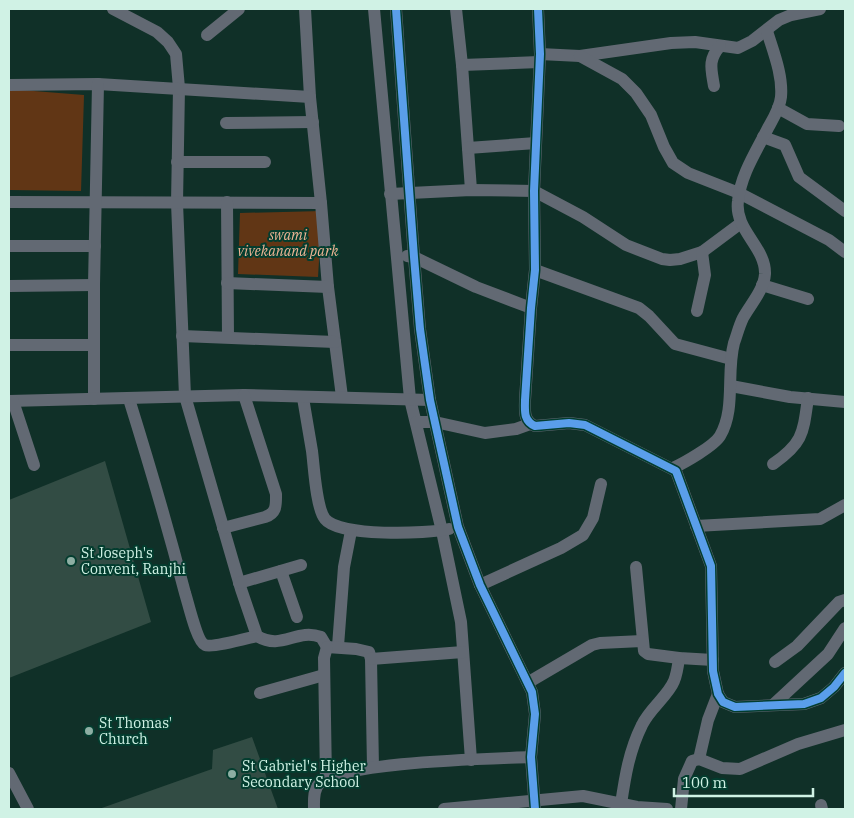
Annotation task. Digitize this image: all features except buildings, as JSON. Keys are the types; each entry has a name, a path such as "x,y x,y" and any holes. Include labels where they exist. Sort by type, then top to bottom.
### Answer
{"street":[{"path":"113,9 157,32 168,42 176,54 179,88 177,203 185,396 239,583 257,636"},
{"path":"207,35 239,9"},
{"path":"305,9 310,97 328,287 342,396"},
{"path":"374,9 376,48 410,399 442,531 461,622 471,760"},
{"path":"396,9 420,329 430,400 458,527 480,585 529,682 535,703 531,758 534,804"},
{"path":"456,9 471,190"},
{"path":"530,424 525,415 525,400 535,270 534,191 540,58 538,9"},
{"path":"462,65 580,56 671,43 695,42 738,48 745,46 792,12 820,9"},
{"path":"673,468 714,443 720,436 727,415 731,386 731,359 740,325 762,286 765,274 763,262 741,223 737,209 739,193 747,168 781,99 780,81 767,30"},
{"path":"376,48 398,46"},
{"path":"714,86 711,59 712,54 720,46"},
{"path":"580,56 622,79 636,93 651,115 664,148 673,163 688,173 739,193 829,240 845,252"},
{"path":"94,399 98,84"},
{"path":"9,85 98,84 310,97"},
{"path":"380,91 402,90"},
{"path":"778,108 807,124 840,126"},
{"path":"226,123 313,122"},
{"path":"385,136 405,135"},
{"path":"763,137 785,145 799,177 845,211"},
{"path":"468,148 536,143"},
{"path":"177,162 265,162"},
{"path":"390,194 471,190 534,191 583,217 626,245 653,256 675,260 702,252 741,223"},
{"path":"9,202 321,203"},
{"path":"227,202 228,337"},
{"path":"9,246 95,246"},
{"path":"697,310 705,283 705,267 702,252"},
{"path":"396,254 414,257 476,287 531,308"},
{"path":"535,270 639,308 675,344 731,359"},
{"path":"227,283 328,287"},
{"path":"9,286 94,285"},
{"path":"762,286 808,299"},
{"path":"182,336 335,342"},
{"path":"9,346 94,345"},
{"path":"731,386 790,397 845,402"},
{"path":"34,465 11,402 244,395 303,398 342,396 430,400"},
{"path":"223,528 266,517 276,509 276,494 244,395"},
{"path":"303,398 318,500 324,519 329,523 351,531 390,533 442,531 458,527"},
{"path":"773,464 790,452 799,440 805,420 808,398"},
{"path":"129,399 162,506 200,642 207,646 257,636 270,642 276,642 301,635 313,634 321,636 333,647 369,652 371,659 373,767"},
{"path":"416,422 435,422 485,433 516,429 530,424 542,426 569,423 585,426 673,468 678,475 711,566 713,665 718,694 723,702 729,706 794,705 815,701 834,687 845,673"},
{"path":"480,585 561,548 583,535 593,518 601,484"},
{"path":"696,526 811,520 829,516 845,505"},
{"path":"326,779 324,658 333,647 351,531"},
{"path":"239,583 301,565"},
{"path":"636,567 644,651 648,654 713,665"},
{"path":"281,571 297,618"},
{"path":"775,662 797,646 839,602 845,600"},
{"path":"773,705 828,654 845,628"},
{"path":"529,682 596,644 642,641"},
{"path":"371,659 464,652"},
{"path":"621,804 627,765 633,746 650,711 673,684 678,658"},
{"path":"260,693 324,675"},
{"path":"699,759 708,720 718,694"},
{"path":"681,809 683,785 692,761 699,759 722,768 740,769 798,744 845,730"},
{"path":"314,809 315,792 318,785 326,779 342,773 373,767 531,758"},
{"path":"9,773 28,809"},
{"path":"444,809 534,804 583,796 601,804 668,809"}],"green space":[{"path":"9,89 84,95 81,191 9,190"},
{"name":"swami vivekanand park","path":"322,211 318,277 238,274 240,213"}],"cycle path":[{"path":"396,9 420,329 430,400 458,527 480,585 532,692 535,714 531,757 535,809"},
{"path":"538,9 540,54 534,191 535,270 525,400 525,411 528,421 535,426 569,423 585,425 676,471 711,566 713,671 718,694 723,702 735,707 804,704 821,698 834,687 845,673"}],"place":[{"name":"St Joseph's Convent, Ranjhi","path":"71,561"},
{"name":"St Thomas' Church","path":"89,731"},
{"name":"St Gabriel's Higher Secondary School","path":"232,774"}]}
